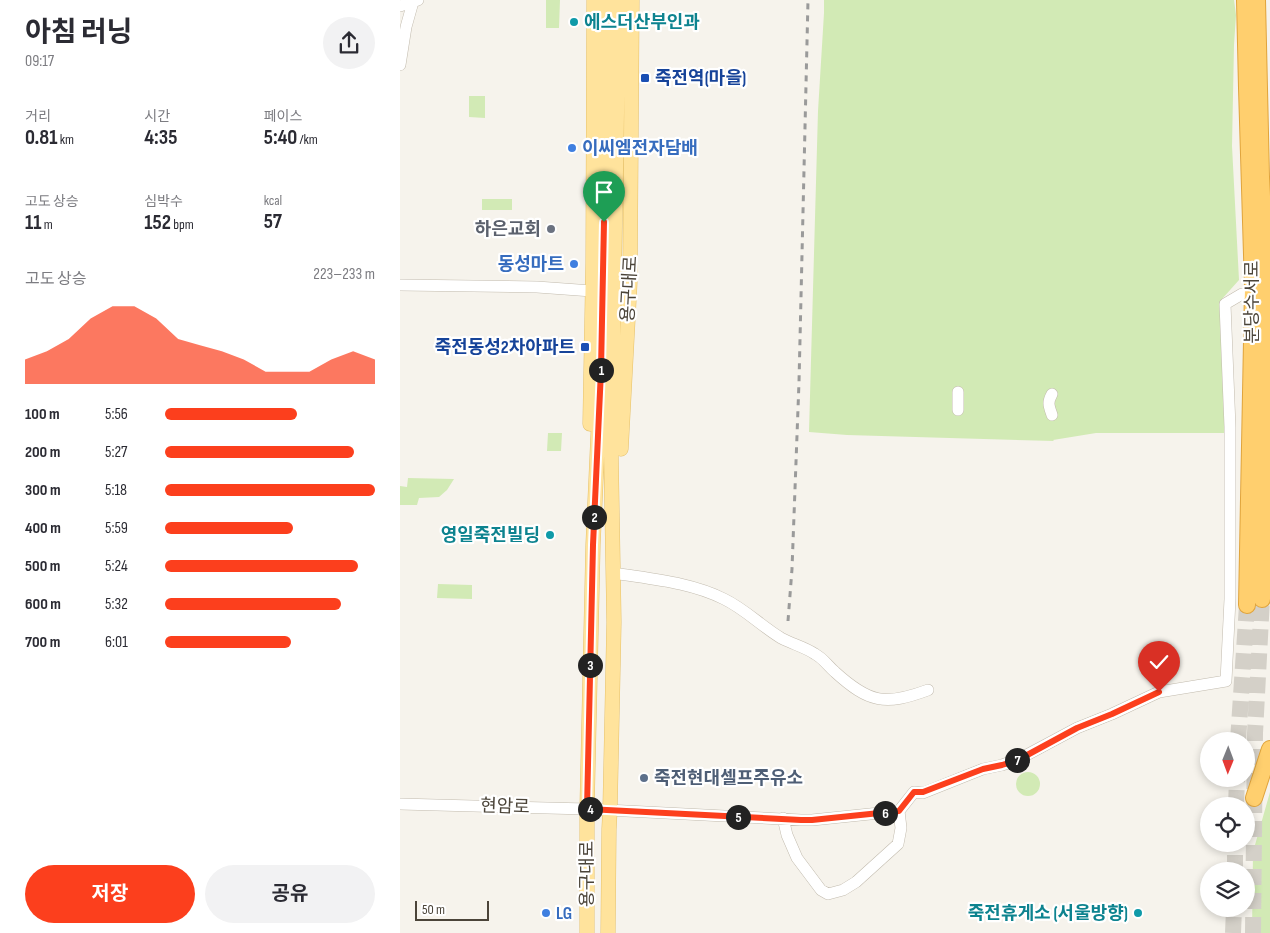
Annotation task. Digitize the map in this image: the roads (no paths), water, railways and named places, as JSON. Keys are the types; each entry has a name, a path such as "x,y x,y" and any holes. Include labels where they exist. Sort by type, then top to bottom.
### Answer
{"highway":[{"name":"분당수서로","path":"1245,0 1253,288 1247,605"},
{"name":"분당수서로","path":"1257,0 1264,234 1262,599"},
{"path":"1254,797 1270,749"}],"main road":[{"name":"용구대로","path":"593,545 589,452 594,0"},
{"path":"607,371 608,0"},
{"path":"607,371 619,0"},
{"name":"용구대로","path":"612,547 620,453 630,281 632,0"},
{"name":"용구대로","path":"587,933 587,809 593,545 607,371"},
{"name":"용구대로","path":"607,371 612,453 612,547 614,572 608,933"}],"street":[{"path":"400,6 415,1"},
{"path":"400,65 406,27 415,1"},
{"path":"400,285 538,287 592,291"},
{"path":"783,818 787,835 797,858 821,890 828,894 843,890 856,882 898,844 901,828 899,811 914,792 923,792 983,769 1018,760 1077,728 1159,692 1226,681 1230,599 1230,437 1225,304 1242,294"},
{"path":"958,392 958,410"},
{"path":"1052,394 1048,404 1052,415"},
{"path":"614,572 676,583 722,598 740,607 792,644 816,654 847,683 872,698 898,699 928,690"},
{"name":"현암로","path":"400,804 587,809 812,820 899,811"}],"tunnel":[{"path":"1253,933 1255,733 1262,599"},
{"path":"1239,732 1247,605"},
{"path":"1236,797 1237,788"},
{"path":"1235,852 1235,862"},
{"path":"1233,933 1234,917"}],"railway":[{"path":"788,621 792,569 799,382 808,0"}],"place":[{"name":"에스더산부인과","path":"574,22"},
{"name":"죽전역(마을)","path":"645,78"},
{"name":"이씨엠전자담배","path":"572,148"},
{"name":"하은교회","path":"551,229"},
{"name":"동성마트","path":"574,264"},
{"name":"죽전동성2차아파트","path":"585,347"},
{"name":"영일죽전빌딩","path":"550,535"},
{"name":"죽전현대셀프주유소","path":"644,778"},
{"name":"LG","path":"546,913"},
{"name":"죽전휴게소 (서울방향)","path":"1138,913"}]}
